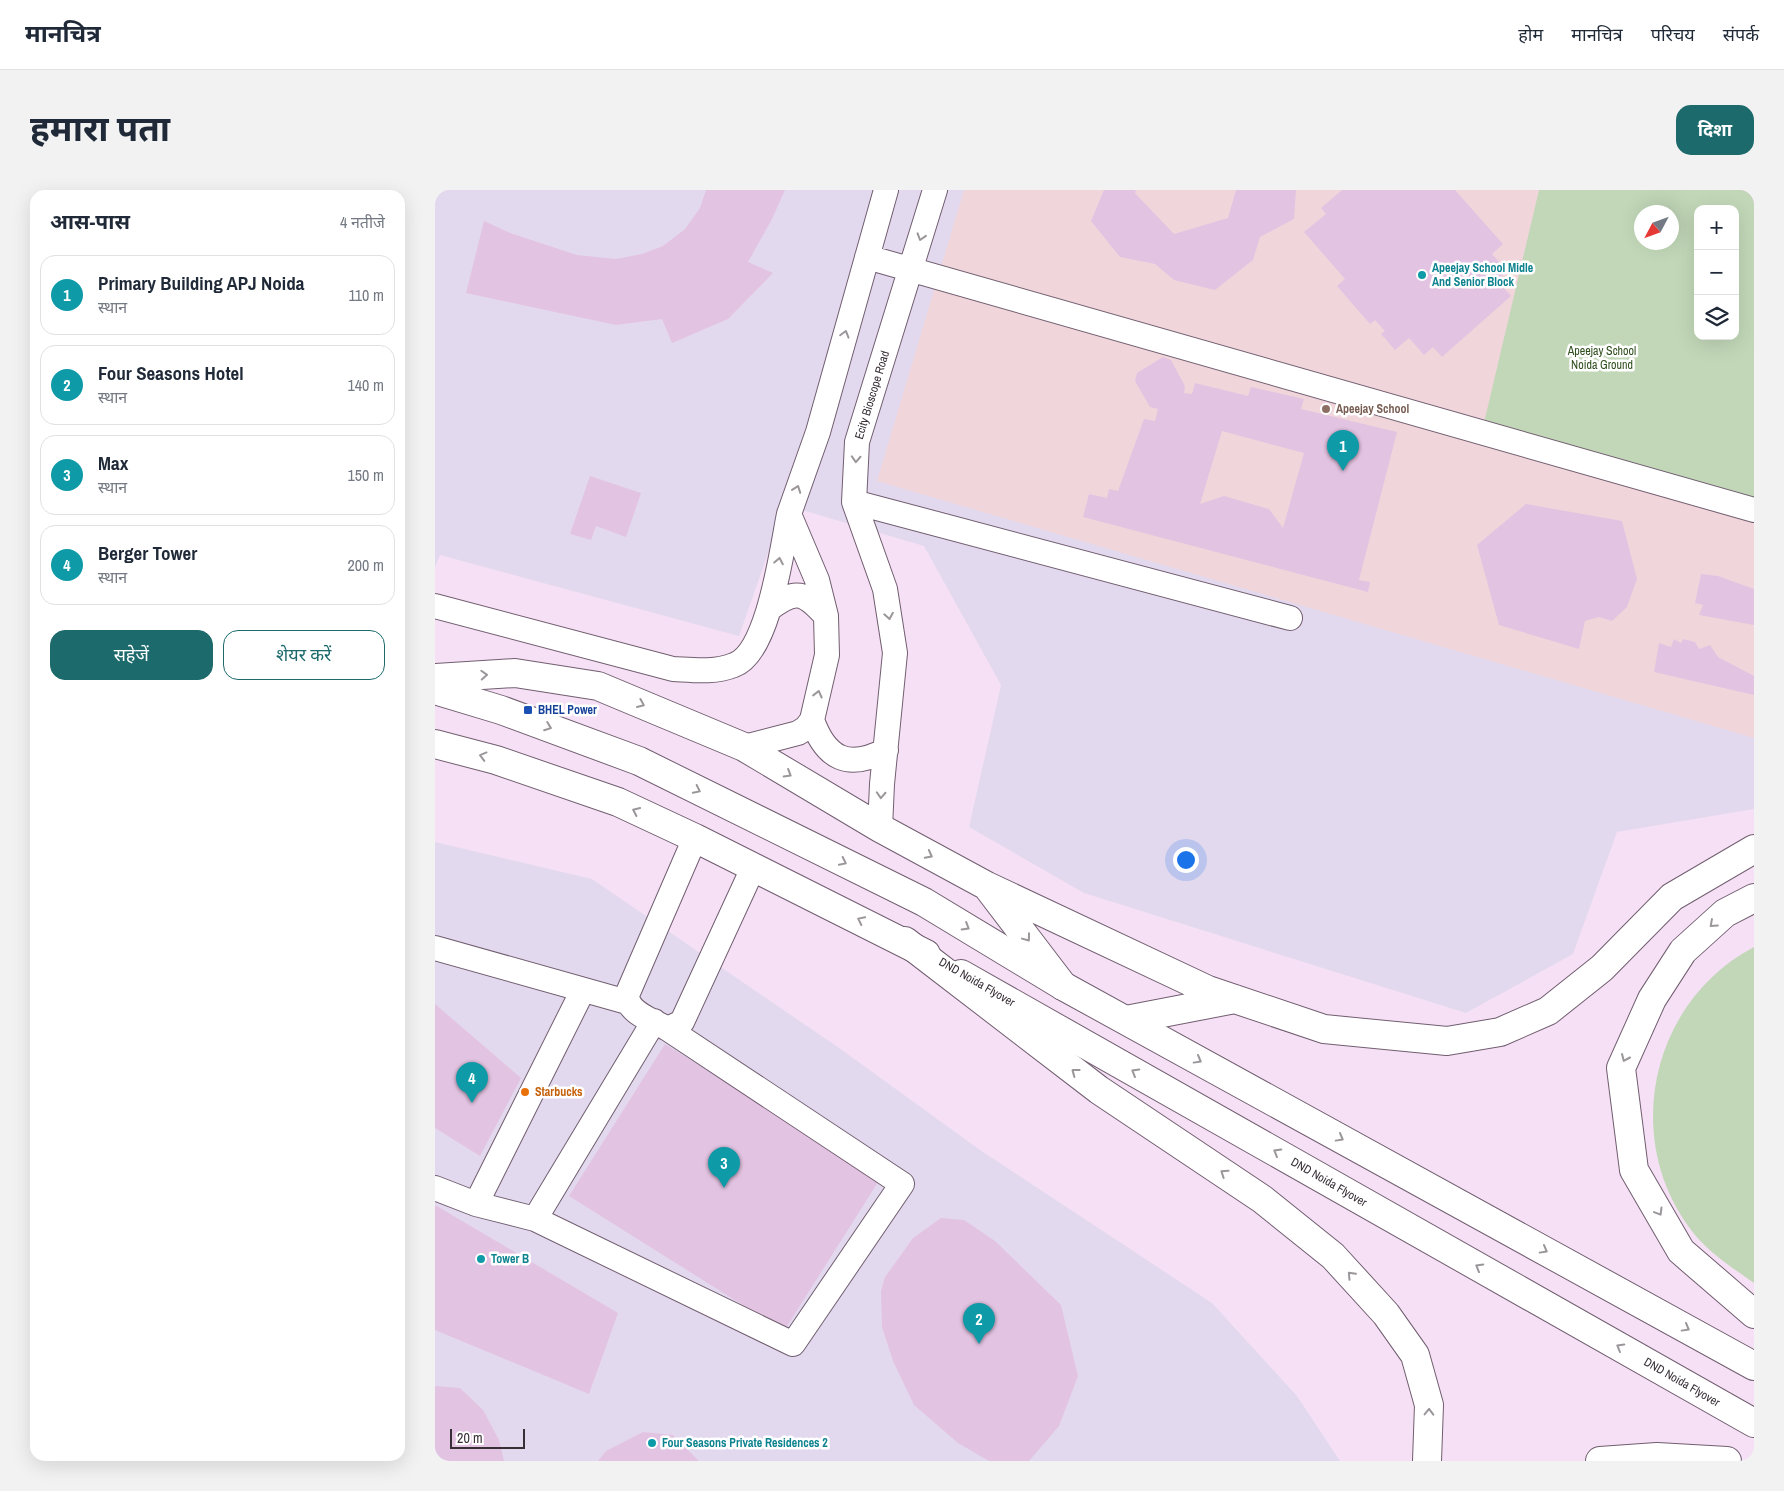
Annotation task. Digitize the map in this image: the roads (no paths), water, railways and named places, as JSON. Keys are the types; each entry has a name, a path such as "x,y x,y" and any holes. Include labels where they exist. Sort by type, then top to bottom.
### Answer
{"main road":[{"path":"435,678 515,673 598,686 744,747 880,828 987,886 1208,990 1324,1029 1447,1041 1500,1032 1548,1011 1602,968 1672,897 1754,849"},
{"path":"435,690 501,710 639,761 924,902 1063,986 1754,1366"},
{"path":"435,744 496,760 618,802 905,941 1099,1090 1262,1199 1333,1256 1386,1314 1415,1355 1429,1405 1427,1461"},
{"path":"987,886 1063,986"},
{"path":"1754,898 1725,913 1683,951 1652,1000 1621,1068 1634,1170 1681,1251 1754,1314"},
{"name":"DND Noida Flyover","path":"905,941 1754,1423"},
{"path":"1125,1020 1235,999"},
{"path":"1601,1461 1657,1457 1727,1461"}],"lane":[{"path":"435,606 673,669 710,671 736,665 753,650 769,609 789,514 818,432 886,190"},
{"name":"Ecity Bioscope Road","path":"880,828 895,653 885,589 854,502 857,442 935,190"},
{"path":"867,257 910,271 911,269 1754,510"},
{"path":"854,502 1290,618"},
{"path":"744,747 799,733 812,720 827,655 826,616 817,580 789,514"},
{"path":"769,609 786,596 800,595 812,600 826,616"},
{"path":"812,720 824,746 837,756 864,759 886,750"},
{"path":"627,1002 629,988 695,838"},
{"path":"535,1219 661,1025 683,1022 753,868"},
{"path":"435,948 627,1002 631,1008 661,1025 902,1184 793,1344 535,1219 476,1204 435,1188"},
{"path":"476,1204 583,990"}],"place":[{"name":"Apeejay School Midle And Senior Block","path":"1422,275"},
{"name":"Apeejay School","path":"1326,409"},
{"name":"Primary Building APJ Noida","path":"1343,471"},
{"name":"BHEL Power","path":"528,710"},
{"name":"Starbucks","path":"525,1092"},
{"name":"Berger Tower","path":"472,1103"},
{"name":"Max","path":"724,1188"},
{"name":"Tower B","path":"481,1259"},
{"name":"Four Seasons Hotel","path":"979,1344"},
{"name":"Four Seasons Private Residences 2","path":"652,1443"}],"park label":[{"name":"Apeejay School Noida Ground","path":"1602,358"}]}
